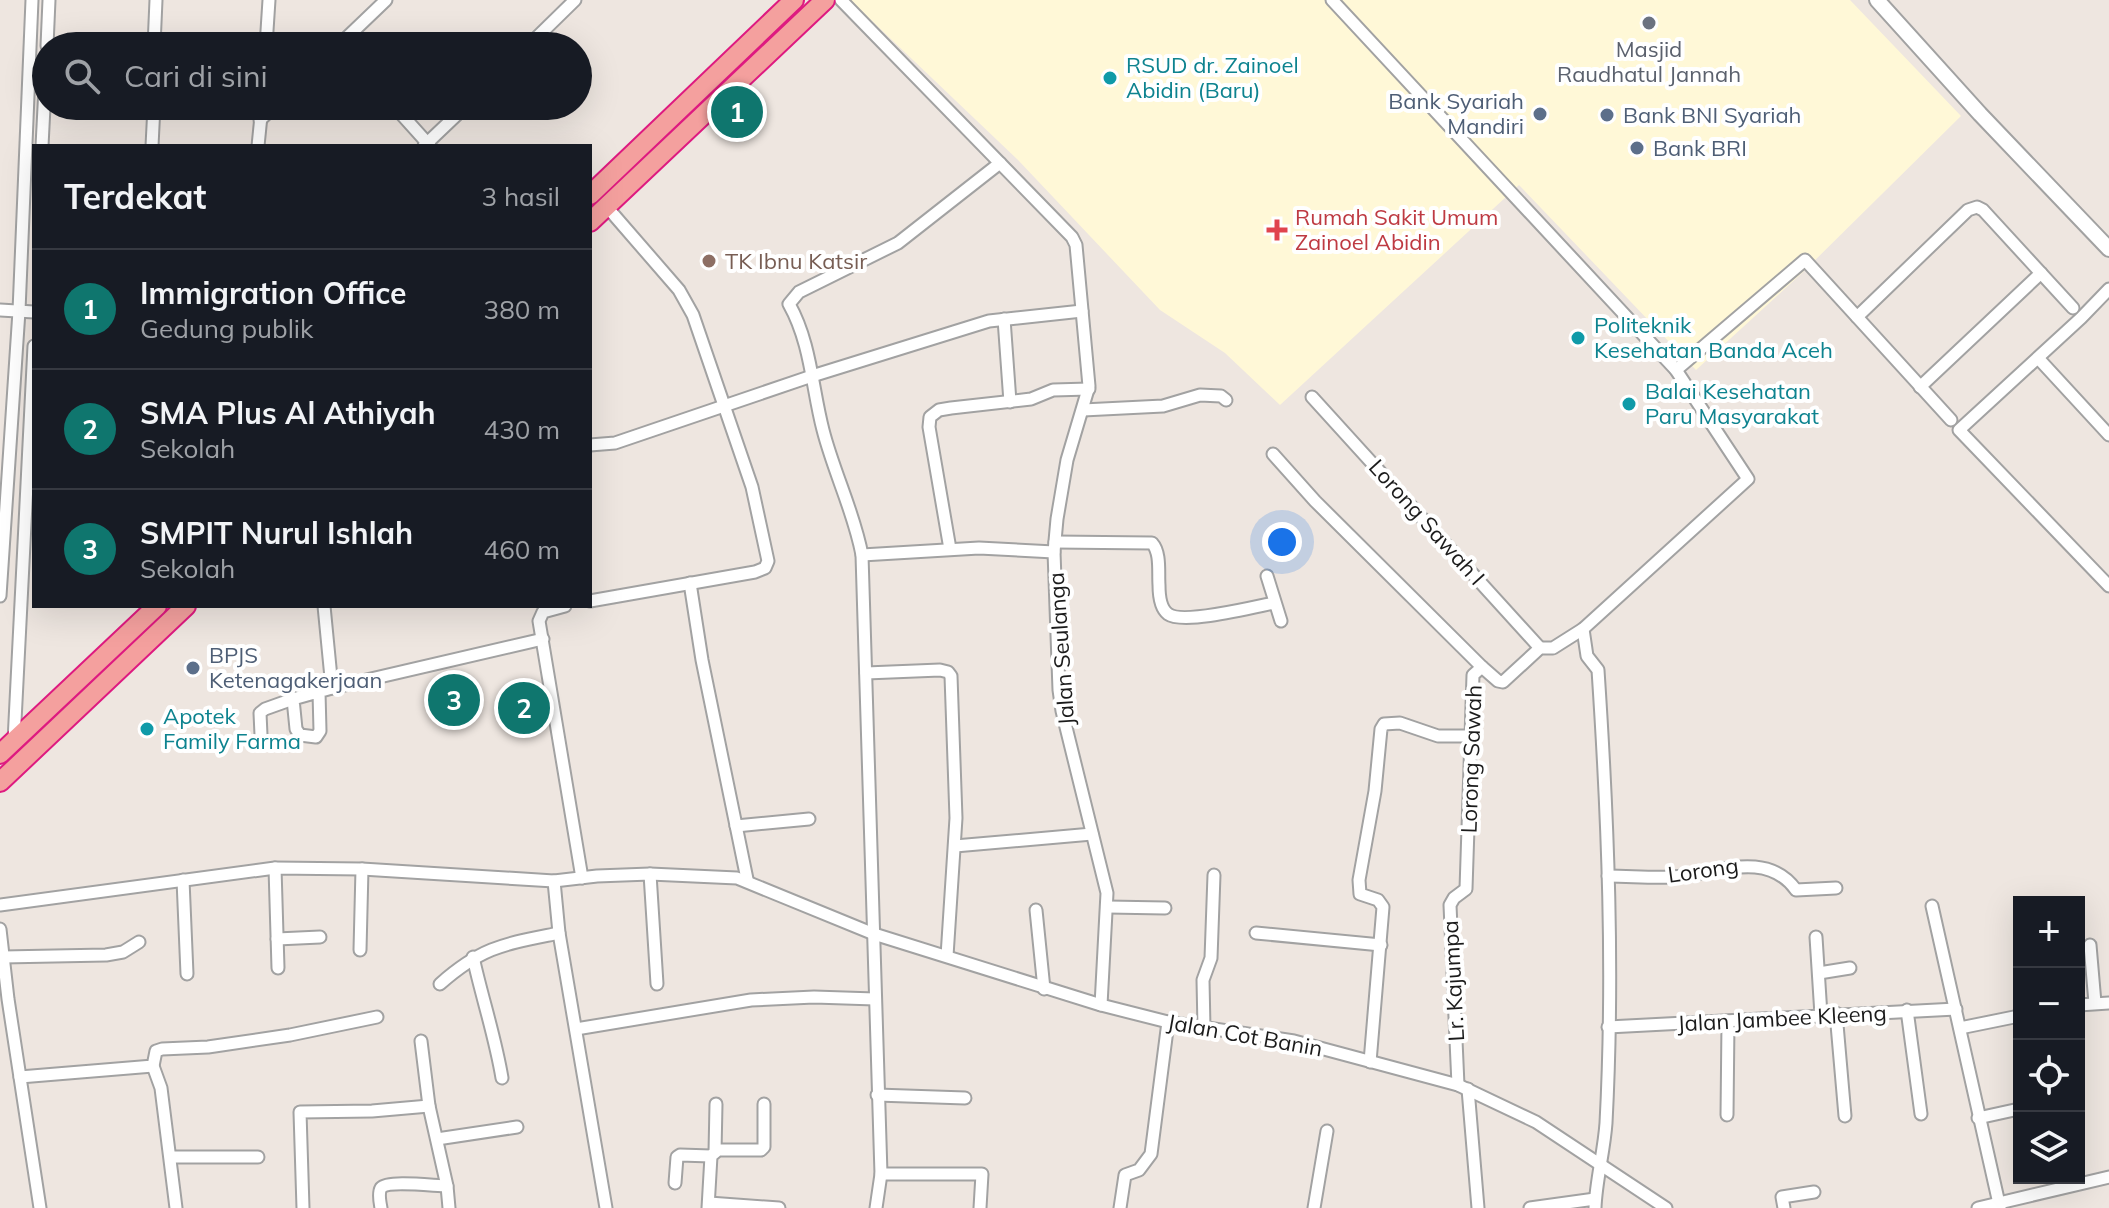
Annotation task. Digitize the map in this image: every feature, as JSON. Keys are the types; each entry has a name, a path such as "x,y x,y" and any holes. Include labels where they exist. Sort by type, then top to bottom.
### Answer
{"highway":[{"path":"592,193 794,0"},
{"path":"592,220 825,0"},
{"path":"7,748 155,608"},
{"path":"0,782 184,608"}],"street":[{"path":"0,596 19,311 32,0"},
{"path":"48,32 49,0"},
{"path":"155,32 156,0"},
{"path":"267,32 269,0"},
{"path":"354,32 386,0"},
{"path":"542,32 575,0"},
{"path":"841,0 1072,237 1077,254 1089,389 1053,390 1031,399 939,410 930,417 929,427 950,549"},
{"path":"1332,0 1676,370 1805,260 1951,420"},
{"path":"1877,0 2109,249"},
{"path":"40,144 42,120"},
{"path":"152,144 153,120"},
{"path":"258,144 260,120"},
{"path":"406,120 426,144"},
{"path":"428,144 452,120"},
{"path":"26,144 32,145"},
{"path":"876,1208 881,1174 862,555 857,529 824,432 798,320 789,304 799,292 898,243 1000,163"},
{"path":"592,601 760,570 768,561 752,487 693,315 679,290 607,207"},
{"path":"1857,317 1971,209 1983,210 2073,308"},
{"path":"1920,387 2041,273"},
{"path":"2109,289 1959,430 2109,586"},
{"path":"0,310 32,312"},
{"path":"592,445 615,443 812,376 1004,319 1082,311"},
{"path":"1004,319 1010,402"},
{"path":"2038,358 2109,435"},
{"name":"Lorong Sawah","path":"1467,884 1473,675 1482,667 1503,682 1540,648 1553,648 1583,629 1748,479 1676,370"},
{"path":"7,748 32,376"},
{"name":"Jalan Seulanga","path":"1089,389 1064,471 1055,547 1059,690 1065,729 1104,880 1108,907 1101,1005"},
{"path":"1083,410 1163,406 1200,395 1221,396 1226,400"},
{"name":"Lorong Sawah I","path":"1312,397 1540,648"},
{"path":"1273,454 1315,501 1482,667"},
{"path":"862,555 1152,543 1157,551 1162,604 1167,613 1176,617 1206,615 1274,603"},
{"path":"1267,576 1281,621"},
{"path":"690,583 702,660 747,879"},
{"path":"324,608 332,688"},
{"path":"558,608 541,613 539,621 582,878"},
{"path":"1530,1208 1595,1204 1602,1168 1608,1027 1607,797 1598,670 1587,656 1583,629"},
{"path":"261,735 260,713 277,704 332,688 543,639"},
{"path":"866,673 940,670 951,676 956,818 947,956"},
{"path":"293,699 298,733 316,737 321,727 319,692"},
{"path":"1370,1062 1382,904 1364,897 1358,889 1375,791 1381,729 1384,724 1394,722 1438,736 1471,736"},
{"path":"736,826 809,819"},
{"path":"955,846 1092,834"},
{"name":"Lorong","path":"1608,876 1674,877 1749,864 1788,878 1796,890 1836,888"},
{"path":"275,868 278,968"},
{"name":"Jalan Cot Banin","path":"0,905 275,868 362,869 554,881 650,874 747,879 874,934 1044,989 1168,1022 1294,1041 1463,1087 1536,1122 1666,1208"},
{"path":"360,950 362,869"},
{"path":"650,874 657,984"},
{"path":"1204,1028 1203,980 1211,958 1214,875"},
{"path":"183,880 187,974"},
{"path":"554,881 559,933 606,1208"},
{"name":"Lr. Kajumpa","path":"1467,884 1450,905 1463,1087 1478,1208"},
{"path":"1932,906 1999,1205"},
{"path":"1108,907 1165,908"},
{"path":"1036,910 1044,989"},
{"path":"0,929 4,1000 20,1077 40,1208"},
{"path":"440,984 473,957 505,944 559,933"},
{"path":"1256,933 1381,945"},
{"path":"277,939 320,937"},
{"path":"1816,937 1821,1015"},
{"path":"3,957 106,955 123,952 139,942"},
{"path":"2090,945 2095,1003"},
{"path":"473,957 483,1007 494,1032 502,1078"},
{"path":"1819,973 1850,968"},
{"path":"576,1029 751,1000 814,997 875,999"},
{"path":"2085,1004 2109,1003"},
{"name":"Jalan Jambee Kleeng","path":"1608,1027 1956,1009"},
{"path":"1907,1010 1921,1114"},
{"path":"1836,1013 1845,1116"},
{"path":"176,1208 161,1088 153,1066 156,1051 290,1035 377,1017"},
{"path":"1960,1028 2013,1017"},
{"path":"1120,1208 1125,1175 1139,1170 1151,1154 1168,1022"},
{"path":"1727,1115 1728,1022"},
{"path":"421,1041 429,1106 449,1208"},
{"path":"20,1077 153,1066"},
{"path":"877,1095 965,1098"},
{"path":"716,1104 708,1206 779,1208"},
{"path":"675,1183 677,1157 680,1155 761,1150 764,1147 764,1104"},
{"path":"303,1208 299,1113 305,1110 372,1111 429,1106"},
{"path":"1978,1118 2013,1110"},
{"path":"437,1139 517,1127"},
{"path":"1314,1208 1327,1131"},
{"path":"171,1157 258,1157"},
{"path":"881,1174 982,1174 980,1208"},
{"path":"1978,1208 2109,1177"},
{"path":"381,1208 379,1191 382,1187 393,1184 447,1186"},
{"path":"1784,1208 1782,1197 1814,1192"}],"shaded area":[{"name":"Rumah Sakit Umum Zainoel Abidin","path":"850,0 1850,0 1961,116 1801,274 1696,370 1519,185 1280,405 1225,353 1160,310 1018,160"}],"place":[{"name":"Masjid Raudhatul Jannah","path":"1649,23"},
{"name":"RSUD dr. Zainoel Abidin (Baru)","path":"1110,78"},
{"name":"Immigration Office","path":"737,112"},
{"name":"Bank Syariah Mandiri","path":"1540,114"},
{"name":"Bank BNI Syariah","path":"1607,115"},
{"name":"Bank BRI","path":"1637,148"},
{"name":"Rumah Sakit Umum Zainoel Abidin","path":"1277,230"},
{"name":"TK Ibnu Katsir","path":"709,261"},
{"name":"Politeknik Kesehatan Banda Aceh","path":"1578,338"},
{"name":"Balai Kesehatan Paru Masyarakat","path":"1629,404"},
{"name":"BPJS Ketenagakerjaan","path":"193,668"},
{"name":"SMPIT Nurul Ishlah","path":"454,700"},
{"name":"SMA Plus Al Athiyah","path":"524,708"},
{"name":"Apotek Family Farma","path":"147,729"}]}
